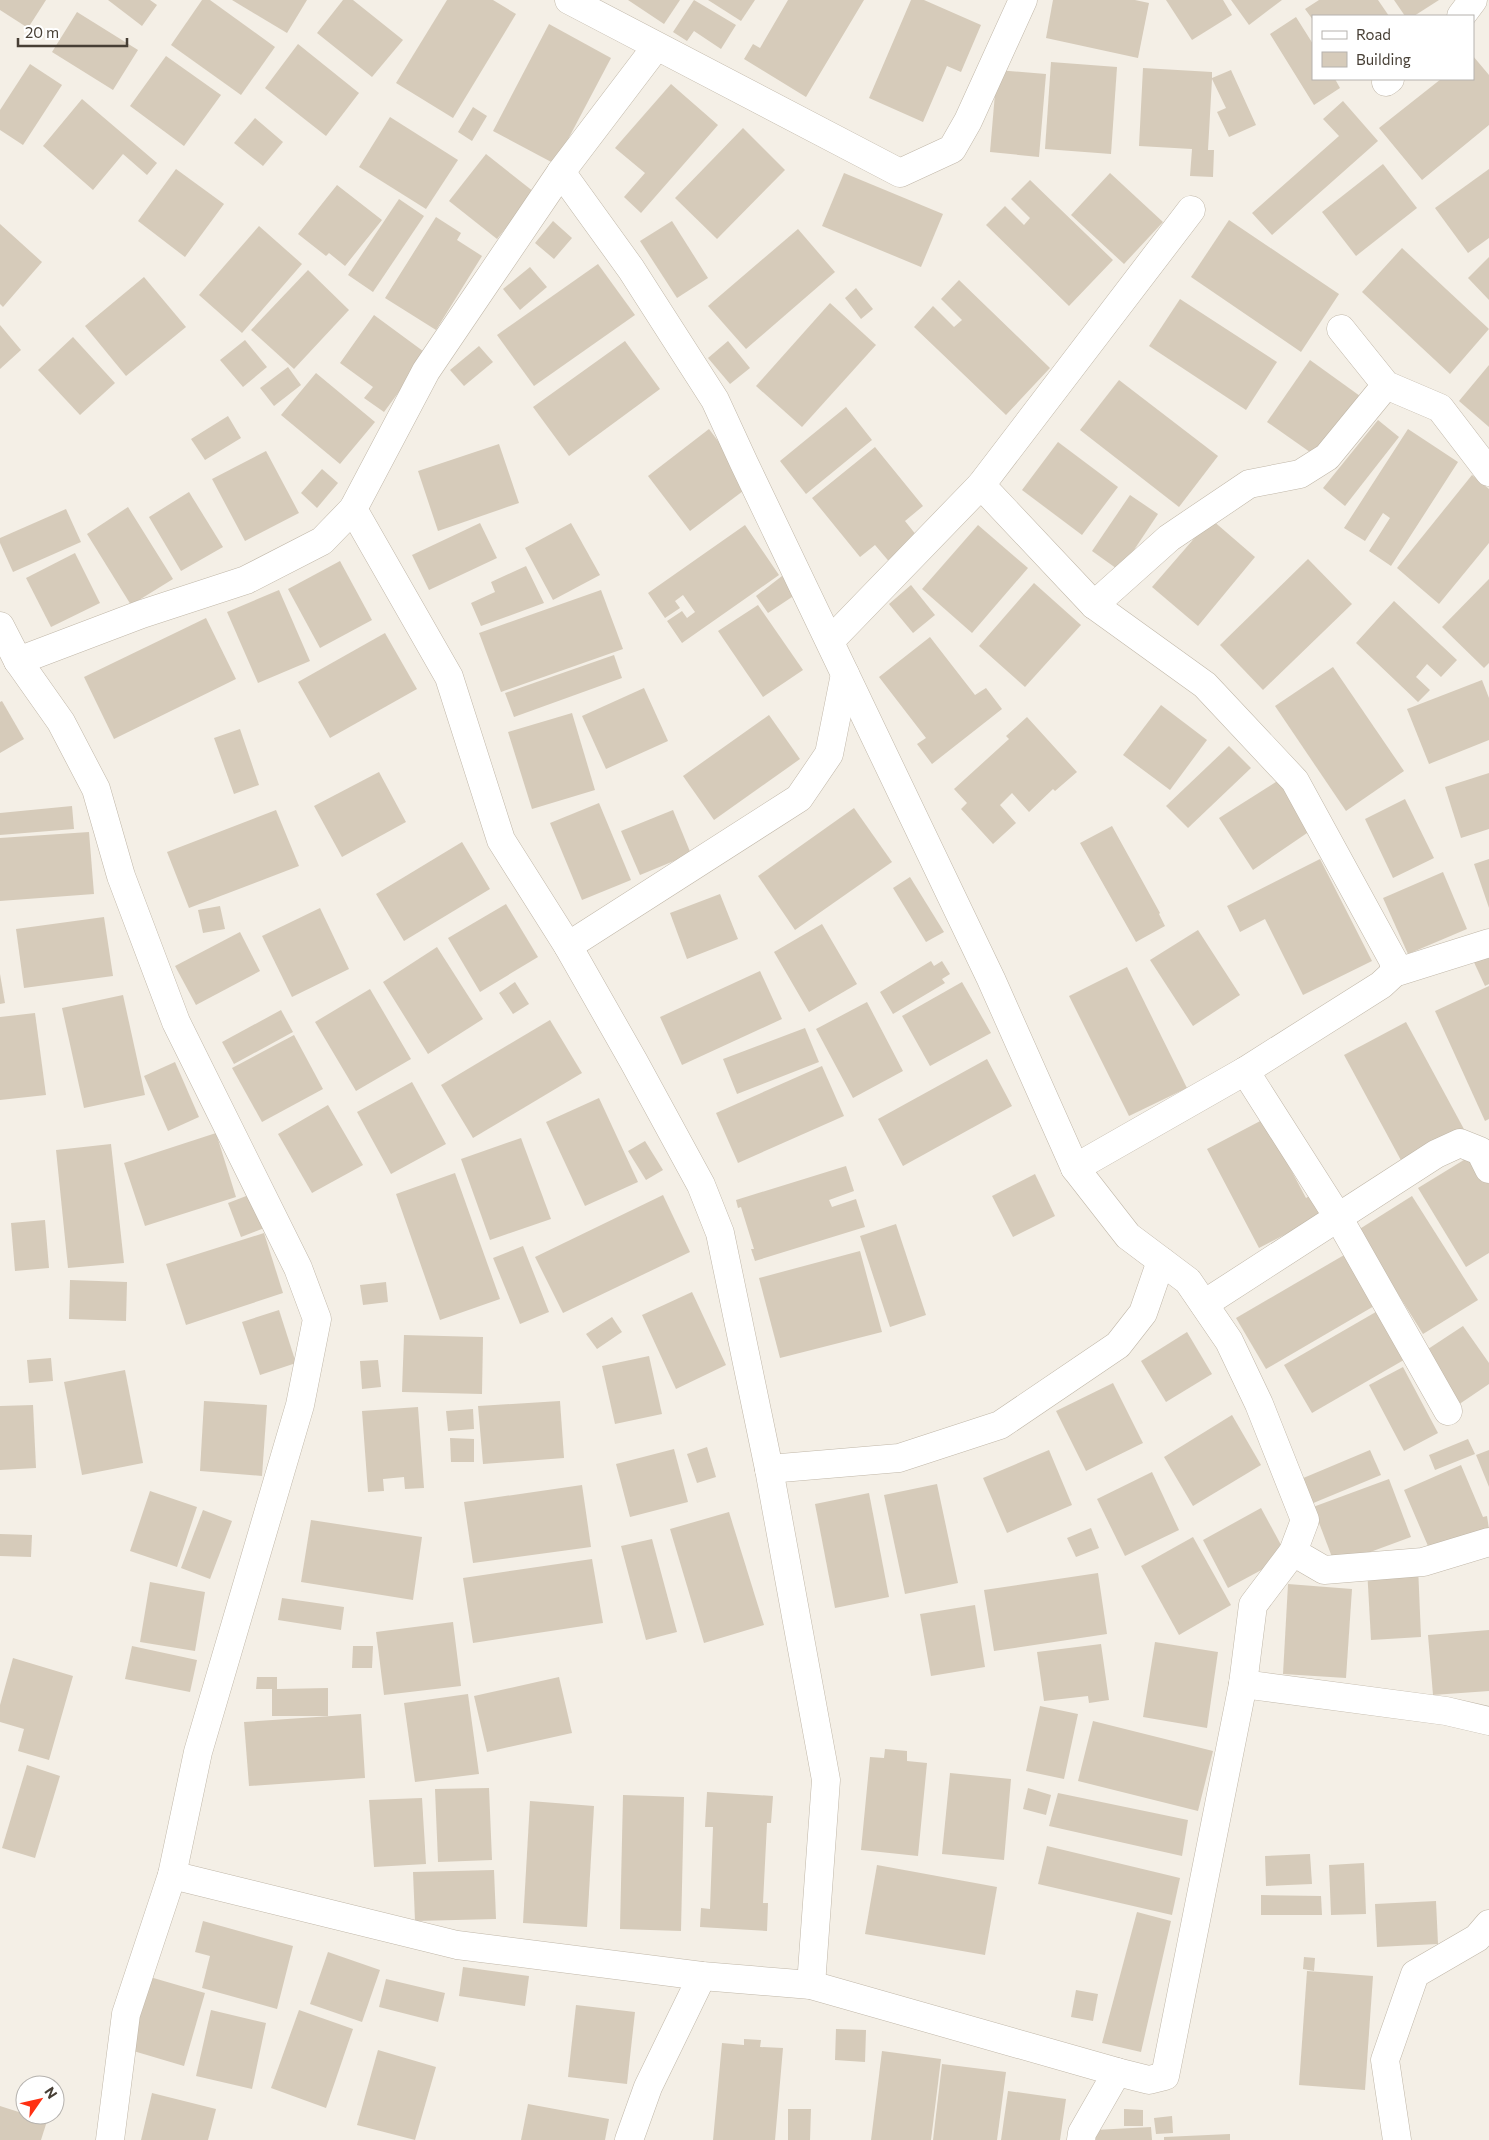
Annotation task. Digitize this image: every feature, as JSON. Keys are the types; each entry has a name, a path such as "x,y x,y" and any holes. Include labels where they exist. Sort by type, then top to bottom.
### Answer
{"street":[{"path":"570,0 656,47 900,173 952,149 968,121 1023,0"},
{"path":"1462,15 1473,0"},
{"path":"18,662 142,614 246,580 322,541 353,508 426,371 560,172 656,47"},
{"path":"172,1875 457,1945 702,1976 811,1985 1117,2072 1149,2080 1165,2076 1243,1684 1253,1605 1293,1552 1305,1520 1255,1395 1229,1341 1188,1281 1128,1236 1075,1168 992,979 715,400 631,269 560,172"},
{"path":"830,641 981,485 1191,210"},
{"path":"1341,329 1386,386 1440,408 1489,472"},
{"path":"1094,605 1169,538 1249,484 1300,474 1327,457 1386,386"},
{"path":"981,485 1094,605 1205,685 1295,781 1394,962 1394,973"},
{"path":"353,508 449,677 501,840 568,946 701,1185 720,1233 768,1469 826,1780 811,1985"},
{"path":"0,626 18,662 61,722 96,789 121,876 176,1022 298,1268 317,1319 300,1404 198,1752 172,1875 126,2014 110,2140"},
{"path":"568,946 799,798 829,754 845,674"},
{"path":"1075,1168 1245,1071 1381,985 1394,973 1489,943"},
{"path":"1245,1071 1338,1217 1448,1411"},
{"path":"1204,1304 1436,1154 1460,1143 1480,1151 1489,1169"},
{"path":"768,1469 899,1458 1000,1425 1118,1345 1143,1313 1161,1261"},
{"path":"1293,1552 1324,1570 1423,1562 1489,1542"},
{"path":"1243,1684 1446,1711 1489,1721"},
{"path":"1397,2140 1385,2060 1415,1974 1477,1938 1489,1924"},
{"path":"629,2140 648,2087 702,1976"},
{"path":"1081,2140 1082,2133 1117,2072"}],"building":[{"path":"0,0 46,0 28,28 0,10"},
{"path":"108,0 150,0 157,5 142,26"},
{"path":"202,0 210,0 275,47 241,95 171,45"},
{"path":"232,0 307,0 287,33"},
{"path":"343,0 353,0 403,40 372,77 317,33"},
{"path":"447,0 493,0 516,14 453,118 396,83"},
{"path":"628,0 680,0 664,24"},
{"path":"694,0 736,25 721,49 694,31 687,41 673,32"},
{"path":"708,0 755,0 741,21"},
{"path":"788,0 864,0 806,97 744,59 753,44 760,48"},
{"path":"911,0 924,0 981,25 961,72 947,66 923,122 869,98"},
{"path":"1053,0 1135,0 1149,3 1138,58 1046,38"},
{"path":"1166,0 1223,0 1232,15 1192,40"},
{"path":"1231,0 1282,0 1249,25"},
{"path":"1319,0 1378,0 1388,15 1312,15 1312,19 1305,9"},
{"path":"1394,0 1439,0 1416,15 1404,15"},
{"path":"77,12 138,50 113,90 52,52"},
{"path":"1296,17 1312,42 1312,80 1336,80 1340,88 1314,105 1270,34"},
{"path":"549,24 611,58 555,164 493,131"},
{"path":"298,44 359,93 326,136 265,88"},
{"path":"166,56 221,95 184,146 130,106"},
{"path":"1474,57 1489,75 1489,125 1422,180 1379,128 1440,80 1474,80"},
{"path":"1051,62 1117,67 1111,154 1045,149"},
{"path":"30,64 62,85 23,145 0,130 0,110"},
{"path":"1143,68 1212,72 1212,78 1231,70 1256,125 1229,137 1217,112 1226,108 1212,79 1208,150 1214,150 1213,177 1190,176 1192,149 1139,146"},
{"path":"997,70 1046,74 1039,157 990,152"},
{"path":"671,84 718,125 641,213 624,197 645,173 615,148"},
{"path":"82,99 157,163 147,175 123,154 93,190 43,146"},
{"path":"1343,101 1378,141 1272,235 1252,213 1339,136 1323,119"},
{"path":"473,107 487,116 472,141 458,132"},
{"path":"390,117 458,160 426,209 359,167"},
{"path":"255,118 283,142 263,166 234,143"},
{"path":"743,128 785,170 717,239 675,198"},
{"path":"486,154 534,192 497,239 449,201"},
{"path":"1383,164 1417,208 1356,256 1322,212"},
{"path":"176,169 224,204 185,257 138,221"},
{"path":"1489,169 1489,238 1468,253 1435,208"},
{"path":"844,173 943,214 921,267 822,226"},
{"path":"1110,173 1163,222 1124,264 1071,215"},
{"path":"1030,180 1113,260 1069,306 986,225 1005,206 1024,225 1030,218 1011,199"},
{"path":"337,185 382,220 345,266 329,253 326,256 298,234"},
{"path":"399,199 424,216 373,292 348,275"},
{"path":"436,217 461,233 457,240 482,256 436,330 385,298"},
{"path":"1229,220 1339,294 1301,352 1191,277"},
{"path":"553,221 572,238 554,259 535,243"},
{"path":"672,221 708,278 677,298 640,241"},
{"path":"0,224 42,262 3,307 0,304"},
{"path":"259,226 302,264 242,333 199,295"},
{"path":"798,229 835,272 746,349 708,306"},
{"path":"1402,248 1489,329 1450,374 1362,292"},
{"path":"1489,257 1489,300 1468,278"},
{"path":"598,264 635,315 534,386 497,335"},
{"path":"530,267 547,287 520,310 503,289"},
{"path":"308,270 349,310 294,369 251,330"},
{"path":"144,277 186,327 126,376 85,326"},
{"path":"959,280 1050,368 1006,415 914,327 933,306 954,327 962,320 941,299"},
{"path":"856,288 873,309 861,319 845,298"},
{"path":"1180,299 1277,362 1246,410 1149,346"},
{"path":"830,303 876,345 802,427 756,386"},
{"path":"374,315 427,354 384,412 364,398 373,387 340,363"},
{"path":"0,325 21,350 0,369"},
{"path":"73,337 115,383 80,415 38,370"},
{"path":"245,340 267,367 243,387 220,360"},
{"path":"625,341 660,389 569,456 533,407"},
{"path":"728,341 750,368 730,384 708,358"},
{"path":"479,346 493,362 464,386 450,370"},
{"path":"1310,360 1360,396 1317,457 1267,422"},
{"path":"1489,365 1489,427 1459,401"},
{"path":"288,367 301,385 274,406 260,388"},
{"path":"316,373 375,422 340,464 281,415"},
{"path":"1119,380 1218,456 1179,507 1080,430"},
{"path":"846,407 872,440 806,494 780,461"},
{"path":"228,416 241,438 205,460 191,439"},
{"path":"1378,420 1399,437 1345,506 1323,488"},
{"path":"709,429 751,485 690,531 648,476"},
{"path":"1408,429 1458,462 1391,566 1369,551 1390,518 1383,513 1365,541 1344,528"},
{"path":"1058,442 1118,487 1082,535 1022,490"},
{"path":"499,444 519,503 438,531 418,471"},
{"path":"875,447 923,506 905,521 921,541 892,565 875,545 860,557 812,498"},
{"path":"266,451 299,513 245,541 212,479"},
{"path":"322,469 338,483 317,508 301,493"},
{"path":"1472,475 1489,489 1489,543 1439,604 1397,568"},
{"path":"189,492 223,547 181,571 149,517"},
{"path":"1130,495 1158,514 1120,571 1092,551"},
{"path":"128,507 173,579 131,605 87,534"},
{"path":"66,509 81,542 13,572 0,543 0,538"},
{"path":"1211,519 1255,557 1198,626 1152,587"},
{"path":"480,523 497,558 429,590 412,555"},
{"path":"571,523 600,575 553,600 525,548"},
{"path":"745,525 779,575 682,643 667,621 682,611 687,618 695,612 683,595 675,601 680,608 665,618 648,593"},
{"path":"978,525 1028,568 972,633 922,589"},
{"path":"75,553 100,603 51,627 26,578"},
{"path":"1308,559 1352,604 1263,690 1220,645"},
{"path":"340,561 372,620 320,648 288,589"},
{"path":"526,566 544,603 481,626 471,603 495,592 491,582"},
{"path":"782,576 795,595 768,613 756,596"},
{"path":"1489,579 1489,663 1484,668 1442,627"},
{"path":"1034,583 1081,625 1025,687 979,646"},
{"path":"911,585 935,615 913,633 889,604"},
{"path":"279,590 310,661 258,683 227,612"},
{"path":"601,590 623,649 501,692 479,633"},
{"path":"1394,601 1457,660 1441,677 1427,664 1416,677 1430,690 1418,702 1356,643"},
{"path":"758,605 803,670 763,697 718,631"},
{"path":"206,618 236,679 114,739 84,677"},
{"path":"385,633 417,689 330,738 298,682"},
{"path":"930,637 975,695 986,688 1002,709 932,764 917,744 926,738 879,677"},
{"path":"614,655 622,678 514,717 505,693"},
{"path":"1333,667 1404,771 1346,811 1275,706"},
{"path":"1482,680 1489,698 1489,740 1429,764 1407,709"},
{"path":"644,688 668,741 606,769 582,716"},
{"path":"2,701 24,739 0,753 0,702"},
{"path":"1161,705 1207,740 1170,790 1123,755"},
{"path":"572,713 595,790 532,809 508,732"},
{"path":"769,715 800,759 714,820 683,776"},
{"path":"1027,717 1077,772 1055,791 1053,789 1029,812 1012,793 1000,805 1016,823 993,844 961,809 967,803 954,789 1009,739 1006,736"},
{"path":"240,729 259,785 234,794 214,738"},
{"path":"1229,746 1251,768 1188,828 1166,806"},
{"path":"379,772 406,822 342,857 314,806"},
{"path":"1489,773 1489,829 1461,838 1445,787"},
{"path":"1279,780 1310,831 1253,870 1219,818"},
{"path":"1405,799 1434,858 1393,878 1365,819"},
{"path":"599,803 631,880 582,900 550,823"},
{"path":"72,806 74,829 0,835 0,813"},
{"path":"854,808 892,862 795,930 758,876"},
{"path":"276,810 299,866 189,908 167,852"},
{"path":"673,810 691,854 640,875 621,831"},
{"path":"1112,826 1160,913 1165,926 1136,942 1080,843"},
{"path":"89,832 94,894 0,901 0,838"},
{"path":"462,842 490,889 404,941 376,894"},
{"path":"1320,859 1372,961 1303,995 1265,919 1240,932 1227,906"},
{"path":"1489,859 1489,908 1474,864"},
{"path":"1443,872 1467,929 1408,954 1383,898"},
{"path":"910,877 944,932 926,942 893,888"},
{"path":"720,894 738,939 687,959 670,913"},
{"path":"506,904 538,957 480,992 448,938"},
{"path":"220,906 225,929 203,933 198,910"},
{"path":"320,908 349,969 292,997 262,936"},
{"path":"104,917 113,976 24,988 16,929"},
{"path":"822,924 857,984 809,1012 774,952"},
{"path":"1198,930 1240,995 1193,1026 1150,960"},
{"path":"240,932 260,971 196,1005 175,966"},
{"path":"437,947 483,1019 428,1054 383,982"},
{"path":"1489,950 1489,984 1485,986 1472,958"},
{"path":"931,961 934,966 942,961 950,974 942,979 945,983 893,1014 880,992"},
{"path":"1127,967 1187,1088 1129,1116 1069,996"},
{"path":"760,971 782,1019 682,1065 660,1017"},
{"path":"0,974 5,1003 0,1004"},
{"path":"515,982 529,1004 513,1014 499,993"},
{"path":"962,982 991,1033 930,1066 902,1016"},
{"path":"1489,986 1489,1119 1485,1121 1435,1011"},
{"path":"370,989 411,1059 356,1091 315,1022"},
{"path":"123,995 145,1095 84,1108 62,1008"},
{"path":"867,1002 903,1071 853,1098 816,1029"},
{"path":"281,1010 293,1032 234,1064 222,1042"},
{"path":"35,1013 46,1095 0,1100 0,1017"},
{"path":"550,1020 582,1073 473,1138 441,1085"},
{"path":"1406,1022 1465,1131 1403,1164 1344,1055"},
{"path":"805,1028 819,1062 737,1094 723,1059"},
{"path":"294,1035 323,1089 262,1122 232,1068"},
{"path":"987,1059 1012,1106 903,1166 878,1119"},
{"path":"175,1062 199,1117 168,1131 144,1076"},
{"path":"822,1066 844,1116 738,1163 716,1113"},
{"path":"412,1082 446,1144 391,1174 357,1112"},
{"path":"599,1098 638,1182 585,1206 546,1122"},
{"path":"328,1105 363,1165 312,1193 278,1134"},
{"path":"1264,1119 1306,1198 1316,1192 1327,1213 1259,1248 1207,1149"},
{"path":"216,1133 236,1197 145,1226 124,1163"},
{"path":"521,1138 551,1219 490,1240 461,1159"},
{"path":"645,1141 663,1170 646,1180 628,1151"},
{"path":"111,1144 124,1263 68,1268 56,1150"},
{"path":"1472,1155 1489,1184 1489,1253 1466,1267 1418,1188"},
{"path":"846,1166 854,1191 829,1200 832,1207 856,1199 865,1227 755,1261 751,1249 754,1249 741,1207 738,1208 736,1200"},
{"path":"455,1173 500,1299 440,1320 396,1194"},
{"path":"1035,1174 1055,1216 1013,1237 992,1196"},
{"path":"254,1193 267,1227 241,1237 228,1203"},
{"path":"663,1195 690,1252 563,1313 535,1257"},
{"path":"1412,1196 1478,1300 1423,1334 1358,1230"},
{"path":"45,1220 49,1268 15,1271 11,1223"},
{"path":"896,1224 926,1315 890,1327 860,1236"},
{"path":"264,1233 283,1293 186,1325 166,1264"},
{"path":"523,1246 549,1312 520,1324 493,1258"},
{"path":"860,1251 882,1332 780,1358 759,1278"},
{"path":"1351,1251 1381,1302 1266,1369 1236,1318"},
{"path":"70,1280 127,1282 126,1321 69,1319"},
{"path":"386,1282 388,1302 363,1305 360,1285"},
{"path":"692,1292 726,1365 676,1389 642,1315"},
{"path":"1381,1309 1409,1357 1312,1413 1284,1365"},
{"path":"279,1310 296,1363 260,1375 242,1322"},
{"path":"612,1317 622,1332 597,1349 586,1334"},
{"path":"1463,1326 1489,1363 1489,1384 1458,1405 1422,1353"},
{"path":"1187,1332 1212,1374 1166,1402 1141,1361"},
{"path":"404,1335 483,1337 482,1394 402,1392"},
{"path":"649,1356 662,1414 615,1424 602,1366"},
{"path":"51,1358 53,1381 29,1383 27,1360"},
{"path":"378,1360 381,1387 362,1389 360,1361"},
{"path":"1403,1367 1438,1433 1404,1451 1369,1385"},
{"path":"125,1370 143,1463 82,1475 64,1382"},
{"path":"1113,1383 1143,1443 1086,1471 1056,1411"},
{"path":"204,1401 267,1405 262,1476 200,1471"},
{"path":"560,1401 564,1458 483,1464 478,1406"},
{"path":"33,1405 36,1468 0,1470 0,1406"},
{"path":"418,1407 424,1488 405,1489 404,1477 383,1479 384,1491 368,1492 362,1411"},
{"path":"473,1409 474,1429 448,1431 446,1411"},
{"path":"1232,1415 1261,1465 1193,1506 1164,1457"},
{"path":"450,1438 474,1439 474,1462 451,1462"},
{"path":"1468,1439 1475,1454 1435,1470 1429,1455"},
{"path":"707,1447 716,1477 697,1483 687,1454"},
{"path":"674,1449 688,1502 630,1517 616,1464"},
{"path":"1049,1450 1072,1505 1007,1533 983,1478"},
{"path":"1370,1450 1381,1475 1311,1504 1301,1479"},
{"path":"1489,1450 1489,1487 1476,1455"},
{"path":"1461,1465 1483,1517 1487,1516 1489,1529 1431,1553 1404,1490"},
{"path":"1152,1472 1179,1530 1125,1556 1097,1499"},
{"path":"1389,1479 1411,1537 1335,1565 1313,1507"},
{"path":"937,1484 958,1583 905,1594 884,1495"},
{"path":"582,1485 591,1547 473,1563 464,1502"},
{"path":"150,1491 197,1507 177,1567 130,1551"},
{"path":"869,1493 889,1597 835,1608 815,1504"},
{"path":"1261,1508 1287,1556 1228,1588 1203,1540"},
{"path":"203,1510 232,1521 210,1579 181,1568"},
{"path":"729,1512 764,1625 704,1643 670,1529"},
{"path":"311,1520 422,1537 413,1600 301,1582"},
{"path":"1091,1528 1099,1548 1076,1557 1067,1538"},
{"path":"0,1534 32,1535 31,1557 0,1556"},
{"path":"1193,1537 1231,1605 1179,1635 1141,1566"},
{"path":"652,1539 677,1632 646,1640 621,1546"},
{"path":"592,1559 603,1623 473,1643 463,1578"},
{"path":"1418,1566 1421,1637 1371,1640 1367,1568"},
{"path":"1098,1573 1107,1634 994,1651 984,1590"},
{"path":"150,1582 205,1592 195,1651 140,1642"},
{"path":"1288,1584 1352,1589 1346,1678 1283,1674"},
{"path":"282,1598 344,1607 341,1630 278,1620"},
{"path":"975,1605 985,1667 931,1676 920,1614"},
{"path":"453,1622 461,1686 384,1695 376,1632"},
{"path":"1489,1630 1489,1691 1433,1695 1428,1635"},
{"path":"1155,1642 1218,1652 1207,1728 1143,1717"},
{"path":"1101,1644 1109,1700 1089,1703 1088,1696 1044,1701 1037,1652"},
{"path":"132,1646 197,1660 190,1692 125,1679"},
{"path":"353,1646 373,1646 372,1668 352,1668"},
{"path":"13,1658 73,1676 49,1760 18,1751 24,1729 0,1722 0,1705"},
{"path":"257,1677 277,1677 277,1689 328,1688 328,1716 272,1716 272,1689 256,1689"},
{"path":"559,1677 572,1733 487,1752 474,1696"},
{"path":"468,1694 479,1774 415,1782 404,1703"},
{"path":"1040,1706 1078,1714 1064,1779 1026,1771"},
{"path":"361,1714 365,1778 249,1786 244,1722"},
{"path":"1093,1721 1213,1751 1198,1811 1078,1781"},
{"path":"885,1749 907,1751 907,1761 927,1763 918,1856 861,1850 870,1757 884,1758"},
{"path":"27,1765 60,1776 35,1858 2,1848"},
{"path":"950,1773 1011,1779 1004,1860 942,1854"},
{"path":"489,1788 492,1860 438,1862 435,1789"},
{"path":"1028,1788 1051,1795 1046,1815 1023,1809"},
{"path":"707,1792 773,1796 771,1823 767,1823 763,1903 768,1903 767,1931 700,1927 701,1908 710,1909 713,1827 705,1827"},
{"path":"1058,1793 1188,1820 1182,1856 1049,1826"},
{"path":"623,1795 684,1797 681,1931 620,1929"},
{"path":"422,1798 426,1864 374,1867 369,1800"},
{"path":"530,1801 594,1806 587,1927 523,1923"},
{"path":"1047,1846 1180,1878 1172,1915 1038,1884"},
{"path":"1310,1854 1312,1884 1266,1886 1265,1856"},
{"path":"1364,1863 1366,1914 1331,1915 1329,1865"},
{"path":"877,1865 997,1887 985,1955 865,1934"},
{"path":"494,1870 496,1919 415,1921 413,1872"},
{"path":"1261,1895 1321,1896 1322,1915 1261,1915"},
{"path":"1436,1901 1438,1944 1377,1947 1375,1904"},
{"path":"1137,1912 1171,1921 1141,2052 1102,2043"},
{"path":"203,1921 293,1946 277,2009 202,1988 210,1956 195,1952"},
{"path":"328,1952 380,1970 362,2022 310,2004"},
{"path":"1304,1957 1315,1958 1314,1971 1303,1969"},
{"path":"463,1967 529,1976 525,2006 459,1996"},
{"path":"1307,1971 1373,1976 1365,2090 1299,2085"},
{"path":"150,1977 205,1993 184,2066 130,2050"},
{"path":"386,1979 445,1993 438,2022 379,2007"},
{"path":"1076,1990 1098,1994 1093,2021 1071,2017"},
{"path":"576,2005 635,2012 627,2084 568,2077"},
{"path":"211,2010 266,2023 252,2089 196,2076"},
{"path":"299,2010 353,2029 326,2108 271,2088"},
{"path":"836,2029 866,2030 865,2062 835,2060"},
{"path":"744,2039 761,2040 760,2047 783,2048 775,2140 713,2140 722,2043 744,2045"},
{"path":"378,2050 436,2067 415,2140 357,2125"},
{"path":"882,2051 941,2059 931,2140 871,2140"},
{"path":"942,2064 1006,2072 997,2140 933,2140"},
{"path":"1008,2091 1066,2099 1060,2140 1001,2140"},
{"path":"152,2093 216,2109 208,2140 141,2140"},
{"path":"528,2104 609,2119 605,2140 521,2140"},
{"path":"0,2106 15,2111 15,2125 46,2125 41,2140 0,2140"},
{"path":"788,2109 811,2109 810,2140 788,2140"},
{"path":"1124,2109 1143,2110 1143,2126 1124,2126"},
{"path":"1172,2116 1173,2133 1156,2134 1154,2118"},
{"path":"1151,2127 1152,2140 1096,2140 1095,2130"},
{"path":"1230,2134 1230,2140 1164,2140 1164,2137"}]}
